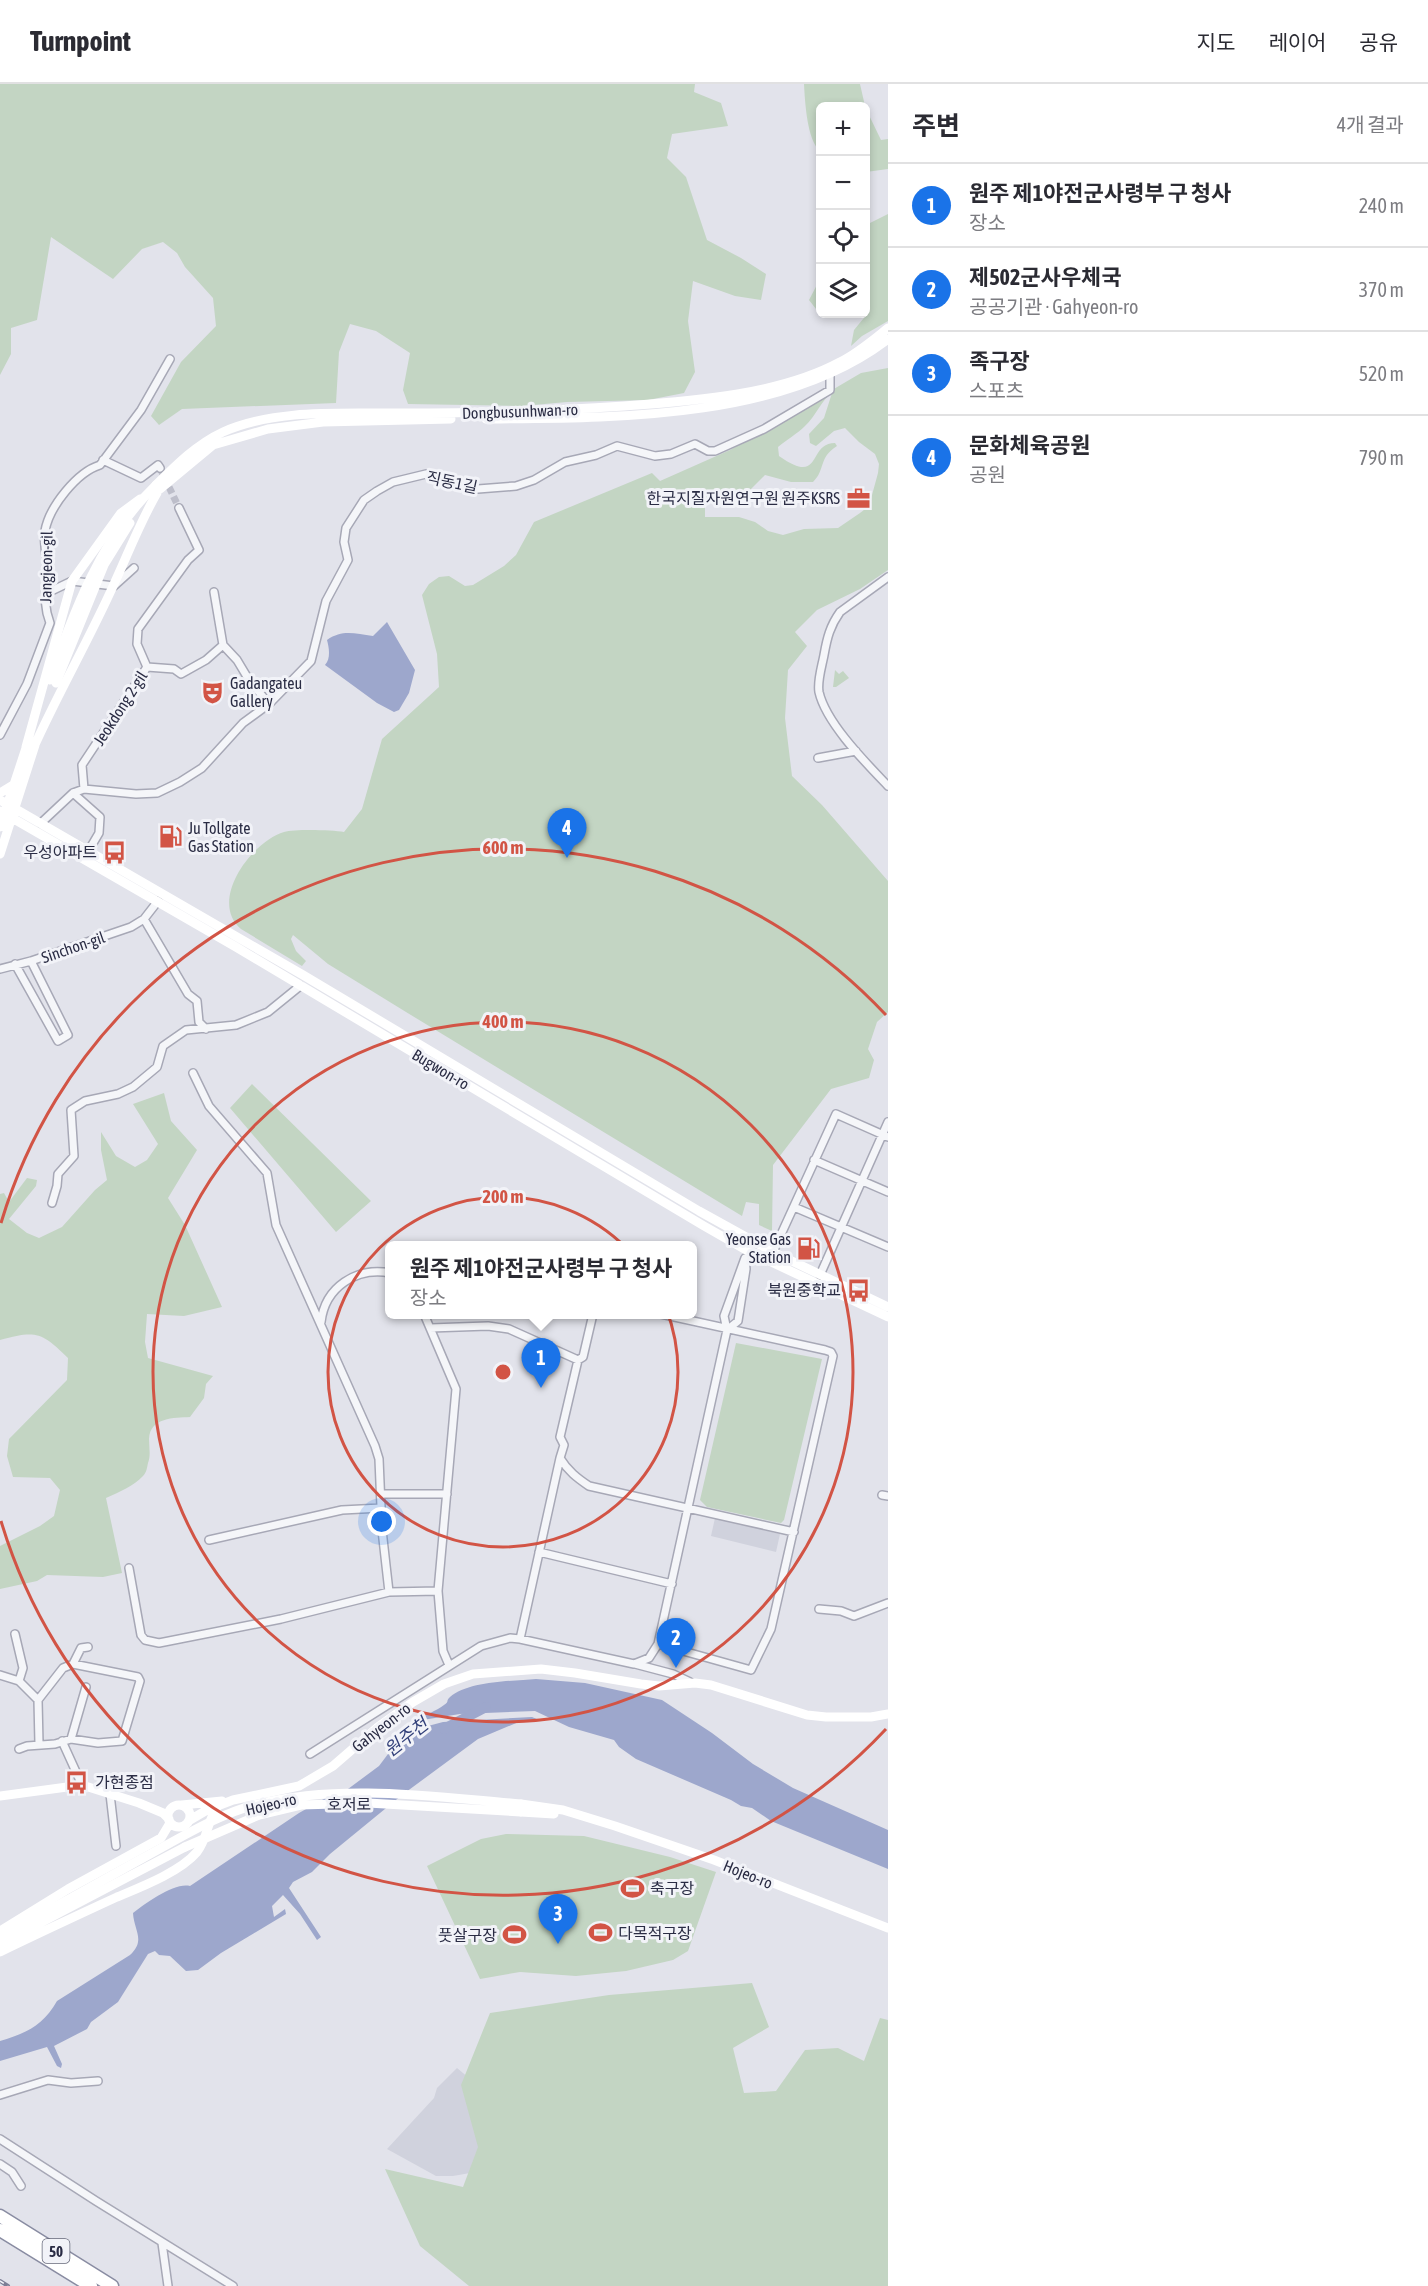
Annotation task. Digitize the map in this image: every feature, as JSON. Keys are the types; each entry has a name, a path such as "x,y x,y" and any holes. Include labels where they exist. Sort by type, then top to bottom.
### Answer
{"highway":[{"name":"50","path":"0,2216 94,2281"},
{"name":"50","path":"0,2230 94,2281 114,2286"}],"street":[{"name":"Dongbusunhwan-ro","path":"156,489 206,441 247,424 295,415 561,411 715,398 815,373 861,350 888,328"},
{"name":"Dongbusunhwan-ro","path":"156,489 213,445 268,429 323,422 554,418 720,406 806,384 830,374 888,339"},
{"name":"Jangjeon-gil","path":"0,735 27,684 50,623 44,608 47,570 44,533 49,514 84,473 91,467 100,465 141,410 170,359"},
{"name":"직동1길","path":"36,824 73,793 84,789 135,794 157,793 202,768 243,723 269,704 311,661 326,601 348,560 345,542 346,528 364,500 376,491 393,482 426,474 447,478 461,486 478,489 516,486 534,480 565,462 596,455 617,446 655,456 671,454 694,444 708,451 715,451 764,429 830,390 830,374"},
{"path":"103,460 141,478 158,465 160,468"},
{"path":"30,748 72,581 121,513 156,489"},
{"path":"30,748 114,586 156,489"},
{"path":"0,827 17,787 53,682 70,623 103,552 133,509 156,489"},
{"name":"Jeokdong 2-gil","path":"84,789 82,765 147,667 137,644 138,629 188,560 199,550 179,508"},
{"path":"45,594 72,581 114,586 134,568"},
{"path":"888,577 840,612 828,630 819,689 825,709 856,751 888,786"},
{"path":"214,592 223,645 237,660 249,680 269,704"},
{"path":"147,667 174,669 182,674 206,660 223,645"},
{"path":"818,758 856,751"},
{"path":"0,793 17,787"},
{"path":"4,842 16,831 36,824 24,808 17,787"},
{"path":"73,793 100,816 99,833 86,854"},
{"path":"0,854 4,842 6,809"},
{"name":"Bugwon-ro","path":"6,809 36,824 160,898 300,986 746,1254 888,1317"},
{"path":"160,898 144,920 188,994 197,1001 199,1022 206,1029"},
{"name":"Bugwon-ro","path":"160,898 303,975 751,1240 888,1307"},
{"name":"Sinchon-gil","path":"0,969 32,961 131,927 144,920"},
{"path":"15,964 58,1041 68,1035 32,961"},
{"path":"52,1203 58,1174 74,1156 71,1110 85,1101 118,1094 133,1087 158,1067 163,1046 186,1030 236,1025 268,1012 300,986"},
{"path":"193,1073 209,1106 267,1173 276,1225 375,1446 379,1459 389,1592"},
{"path":"773,1252 836,1114 885,1136"},
{"path":"820,1275 862,1180 885,1136 888,1122"},
{"path":"814,1160 888,1192"},
{"path":"794,1207 888,1248"},
{"path":"634,1664 649,1658 658,1644 727,1329 724,1316 751,1240"},
{"path":"727,1329 738,1321 746,1254"},
{"path":"321,1323 330,1295 342,1282 359,1273 385,1272"},
{"path":"426,1319 456,1389 438,1591 443,1651 449,1665"},
{"path":"520,1639 564,1445 560,1437 578,1360 583,1357 592,1319"},
{"path":"658,1644 751,1670 771,1629 833,1356 831,1352 825,1350 684,1319"},
{"path":"430,1328 488,1326 509,1329 578,1360"},
{"path":"560,1458 578,1479 589,1486 794,1532"},
{"path":"381,1494 447,1494"},
{"path":"209,1540 342,1510 381,1508"},
{"path":"539,1552 672,1584"},
{"path":"129,1568 141,1635 145,1640 159,1643 281,1619 389,1592 438,1591"},
{"path":"819,1609 841,1611 854,1616 888,1603"},
{"path":"15,1634 23,1668 19,1681"},
{"path":"310,1754 481,1646 510,1638 634,1664 673,1674 692,1683"},
{"path":"73,1664 81,1648 88,1647"},
{"path":"19,1749 39,1744 55,1744 71,1739 98,1743 122,1741 140,1680 138,1677 73,1664 63,1668 38,1700 39,1744"},
{"name":"Gahyeon-ro","path":"190,1820 207,1809 233,1800 299,1786 333,1766 378,1727 413,1702 444,1684 473,1674 542,1669 659,1686 692,1683 711,1685 807,1714 826,1717 871,1717 888,1714"},
{"path":"0,1675 19,1681 38,1700"},
{"path":"71,1739 86,1687"},
{"path":"62,1741 82,1785"},
{"path":"0,1796 82,1785 164,1813 176,1827 183,1827 190,1820 189,1810 178,1806"},
{"name":"Hojeo-ro","path":"0,1937 224,1816 258,1804 320,1794 354,1793 521,1808 562,1815 571,1813 714,1860 888,1928"},
{"path":"110,1794 116,1846"},
{"path":"139,1803 178,1806 233,1800"},
{"name":"호저로","path":"0,1944 185,1847 259,1815 301,1805 368,1803 521,1808"},
{"path":"0,1931 68,1889 161,1838 169,1821 169,1812 178,1806"},
{"path":"0,1952 150,1882 180,1865 198,1851 211,1817 218,1806"},
{"path":"0,2095 48,2080 71,2083 98,2081"},
{"path":"0,2139 233,2286"},
{"path":"0,2164 12,2172 21,2186"},
{"path":"162,2243 168,2286"}],"shaded area":[{"path":"715,1518 780,1534 776,1552 711,1536"},
{"path":"457,2068 488,2094 504,2096 470,2173 436,2176 387,2149 434,2098 437,2088"}],"green space":[{"path":"0,84 695,84 694,92 721,103 728,126 672,134 667,158 686,177 707,240 766,274 761,300 735,296 693,281 688,321 695,372 684,393 648,400 567,402 522,406 408,404 403,390 410,353 376,331 350,324 339,352 336,403 182,409 159,425 151,416 181,362 216,326 213,298 185,267 177,253 163,242 142,249 113,279 51,237 37,320 11,328 11,354 0,375"},
{"path":"804,84 860,84 864,102 816,102 816,146 809,130"},
{"path":"870,117 881,140 888,139 888,169 870,171"},
{"path":"888,214 888,321 862,336 851,346 854,330 864,318 870,318 870,223"},
{"path":"816,287 816,309 809,300"},
{"path":"888,368 888,570 860,589 817,610 795,632 807,646 788,670 785,718 792,776 822,805 888,881 888,1012 877,1022 868,1049 874,1060 869,1078 831,1089 773,1165 772,1231 759,1225 759,1204 746,1202 742,1216 328,964 293,935 291,939 296,951 306,961 302,966 241,929 232,917 229,903 231,889 247,860 271,838 296,830 344,832 362,809 382,739 439,687 437,654 422,595 429,584 439,577 449,576 465,586 473,585 504,566 516,555 534,522 652,473 660,481 730,450 861,373","holes":["832,393 824,418 809,434 810,443 816,446 834,431 845,428 875,454 879,464 878,473 869,506 838,528 804,529 783,535 768,531 755,522 739,517 705,517 705,505 714,498 743,497 765,475 791,482 813,482 820,473 824,459 837,446 835,443 826,445 809,466 802,467 779,456 778,447 799,432"]},
{"path":"835,670 839,674 843,671 849,678 833,687"},
{"path":"252,1084 371,1201 336,1232 230,1108"},
{"path":"164,1093 171,1121 197,1150 168,1198 185,1225 222,1307 184,1316 147,1314 145,1342 148,1358 213,1376 206,1384 204,1398 190,1417 164,1420 154,1426 150,1432 150,1454 143,1476 131,1486 106,1498 122,1573 103,1577 47,1575 37,1581 0,1589 0,1546 40,1526 54,1516 60,1490 50,1478 13,1477 7,1456 9,1439 67,1380 68,1358 45,1338 38,1336 30,1334 0,1340 0,1194 4,1193 9,1202 27,1178 37,1180 36,1186 9,1219 27,1233 39,1238 62,1227 107,1180 101,1150 101,1132 116,1156 135,1167 147,1160 158,1144 133,1104"},
{"path":"736,1343 822,1359 784,1520 781,1523 707,1507 700,1500"},
{"path":"506,1834 584,1836 670,1857 716,1872 688,1951 673,1960 626,1971 576,1976 520,1972 480,1979 427,1866 481,1839"},
{"path":"752,1983 769,2027 733,2048 744,2093 776,2091 805,2050 838,2048 864,2061 880,2018 888,2020 888,2286 469,2286 420,2246 385,2169 463,2187 478,2147 461,2085 490,2013 609,1995"}],"water":[{"path":"387,622 415,670 409,693 399,710 394,712 377,703 325,665 329,656 327,640 344,633 373,636"},
{"path":"536,1679 585,1683 662,1700 753,1764 793,1788 888,1830 888,1869 771,1821 752,1808 741,1806 636,1759 619,1747 614,1740 569,1727 535,1711 460,1714 416,1721 447,1703 450,1697 468,1688 491,1683"},
{"path":"532,1717 539,1720 521,1721 478,1739 402,1795 330,1854 312,1872 293,1882 289,1888 321,1937 317,1940 300,1914 283,1895 272,1906 274,1917 285,1909 286,1914 221,1953 198,1970 186,1971 170,1956 159,1955 155,1951 148,1954 118,2002 91,2022 87,2029 54,2046 62,2064 61,2068 57,2066 47,2047 0,2061 0,2041 18,2035 40,2023 57,2001 135,1950 138,1935 133,1913 169,1890 190,1886 299,1813 329,1796 348,1789 379,1766 391,1750 413,1730 443,1722"}],"waterway":[{"name":"원주천","path":"444,1729 486,1707"}],"tunnel":[{"path":"160,468 179,508"}],"railway":[{"path":"0,2281 8,2286"}],"place":[{"name":"한국지질자원연구원 원주KSRS","path":"858,498"},
{"name":"Gadangateu Gallery","path":"212,692"},
{"name":"Ju Tollgate Gas Station","path":"170,837"},
{"name":"우성아파트","path":"115,852"},
{"name":"문화체육공원","path":"567,858"},
{"name":"Yeonse Gas Station","path":"809,1248"},
{"name":"북원중학교","path":"859,1290"},
{"name":"원주 제1야전군사령부 구 청사","path":"541,1388"},
{"name":"제502군사우체국","path":"676,1668"},
{"name":"가현종점","path":"77,1782"},
{"name":"축구장","path":"632,1888"},
{"name":"다목적구장","path":"600,1933"},
{"name":"풋살구장","path":"515,1935"},
{"name":"족구장","path":"558,1944"}]}
